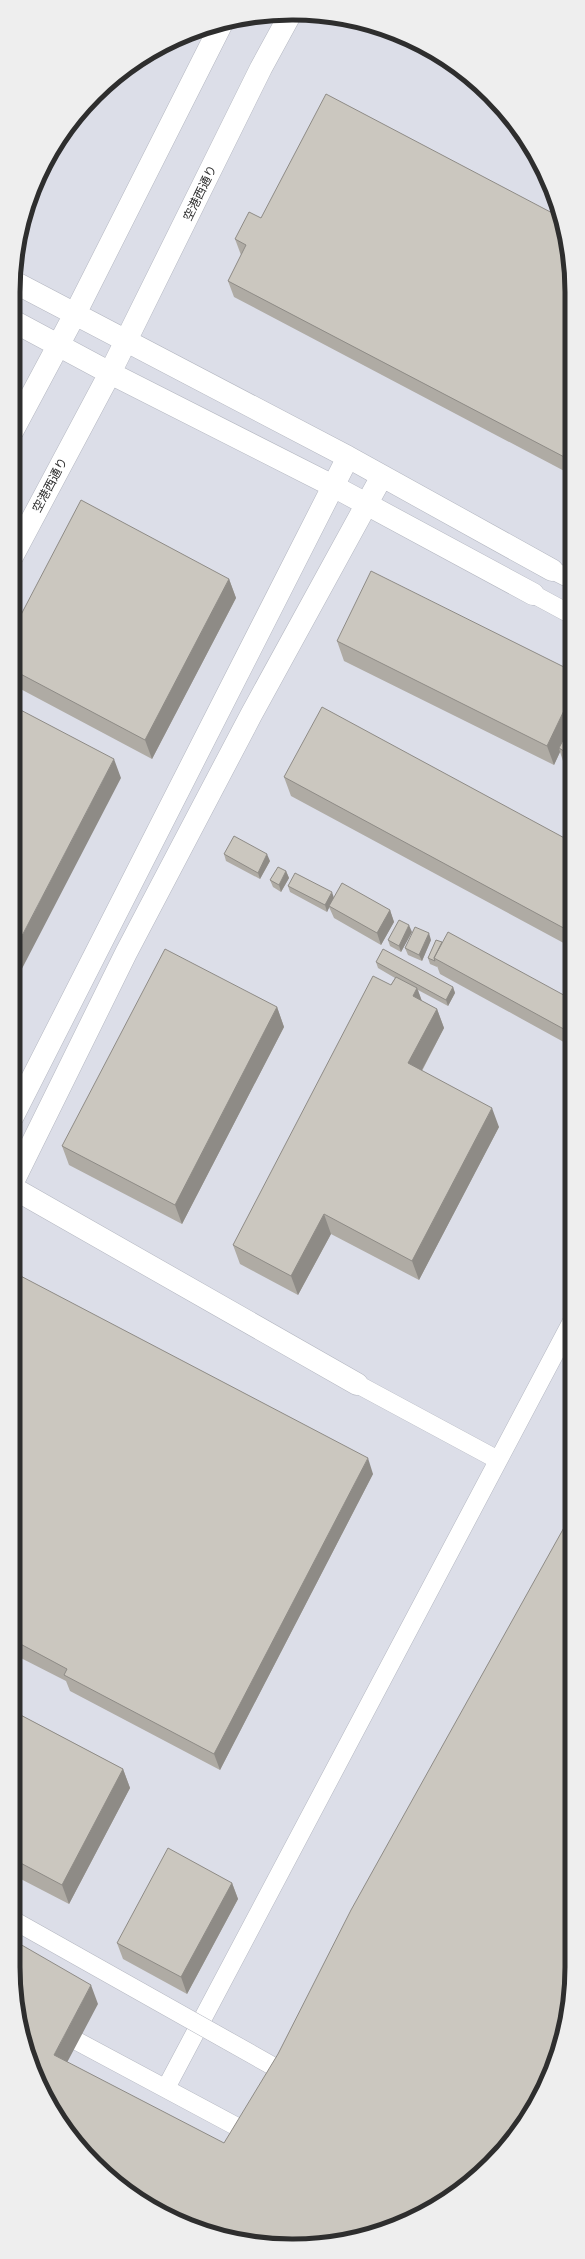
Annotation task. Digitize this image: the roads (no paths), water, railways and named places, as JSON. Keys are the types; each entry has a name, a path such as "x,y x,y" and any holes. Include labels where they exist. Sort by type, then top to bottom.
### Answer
{"street":[{"name":"空港西通り","path":"20,542 126,342 261,68 287,20"},
{"path":"20,417 75,314 218,30"},
{"path":"20,285 382,476 561,575"},
{"path":"20,324 110,373 333,486 533,594"},
{"path":"20,1102 348,458"},
{"path":"20,1168 129,946 251,715 382,476"},
{"path":"20,1192 357,1384"}],"lane":[{"path":"533,594 565,611"},
{"path":"166,2088 565,1334"},
{"path":"357,1384 498,1460"},
{"path":"20,1924 285,2073"},
{"path":"24,2014 271,2144"}]}
